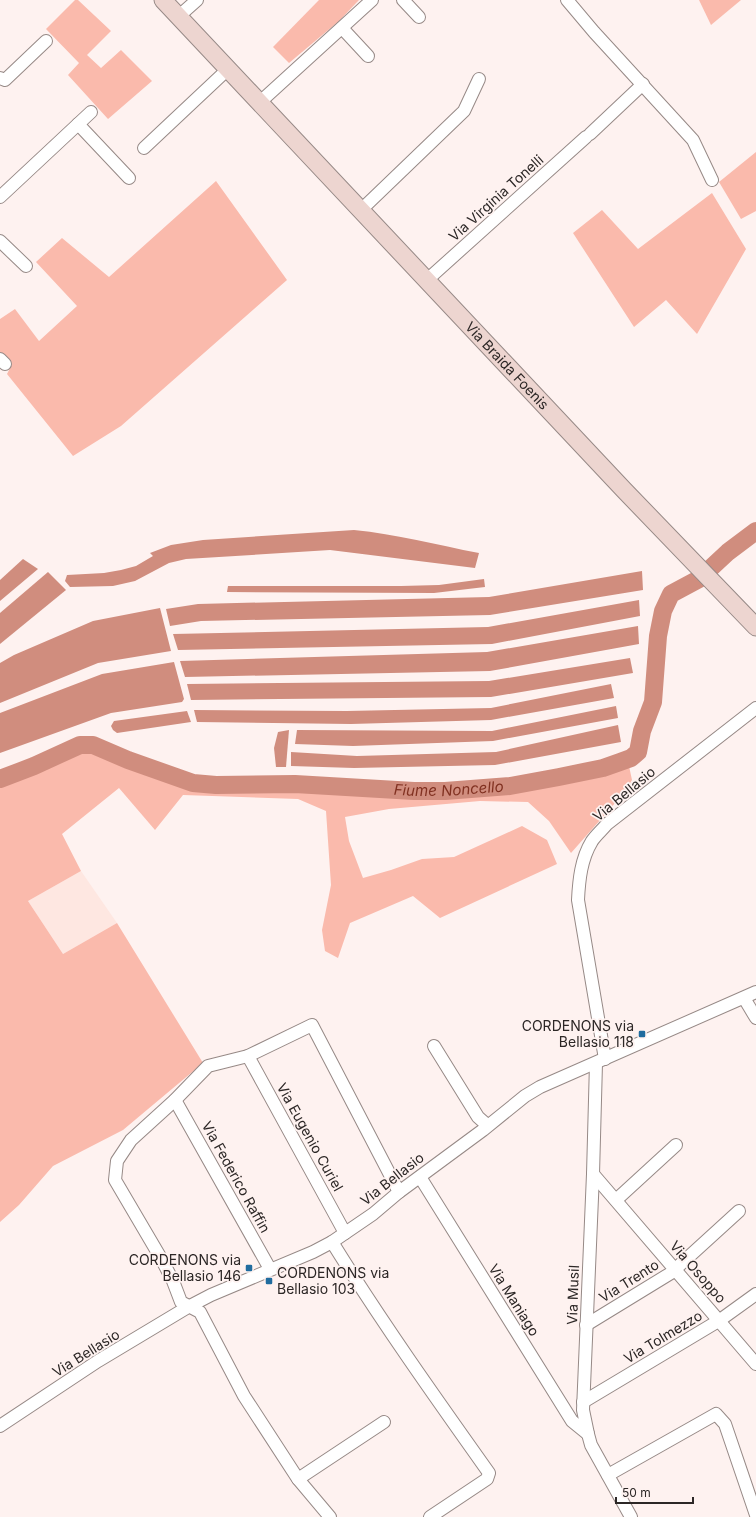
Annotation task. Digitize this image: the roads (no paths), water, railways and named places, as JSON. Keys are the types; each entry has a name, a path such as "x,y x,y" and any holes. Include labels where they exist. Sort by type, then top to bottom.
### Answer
{"street":[{"name":"Via Braida Foenis","path":"163,0 227,70 361,210 624,490 756,627"},
{"path":"178,16 197,0"},
{"path":"259,103 372,0"},
{"path":"403,0 418,17"},
{"path":"567,0 594,32 693,140 712,180"},
{"path":"342,28 368,56"},
{"path":"0,78 5,80 46,41"},
{"path":"144,148 227,70"},
{"path":"361,210 464,111 479,79"},
{"name":"Via Virginia Tonelli","path":"427,280 588,136 643,84"},
{"path":"0,197 91,112"},
{"path":"78,124 129,178"},
{"path":"0,241 26,266"},
{"name":"Via Bellasio","path":"600,1061 578,900 580,875 585,858 593,841 607,824 756,708"},
{"name":"Via Bellasio","path":"0,1426 98,1361 188,1307 210,1295 313,1252 332,1242 373,1214 399,1192 525,1096 540,1087 756,992"},
{"path":"744,998 756,1018"},
{"path":"330,1517 298,1479 244,1396 200,1312 180,1302 173,1281 162,1260 115,1180 116,1161 131,1140 175,1100 208,1066 248,1056 312,1025 399,1192"},
{"path":"434,1046 478,1117 487,1125"},
{"name":"Via Eugenio Curiel","path":"248,1056 345,1233"},
{"name":"Via Musil","path":"600,1061 593,1174 583,1410 591,1445 631,1517"},
{"name":"Via Federico Raffin","path":"175,1100 270,1269"},
{"path":"616,1200 676,1145"},
{"name":"Via Osoppo","path":"593,1174 720,1320 756,1364"},
{"name":"Via Maniago","path":"420,1177 572,1421 588,1434"},
{"name":"Via Trento","path":"586,1326 671,1273 739,1211"},
{"path":"332,1242 398,1344 489,1473 487,1479 430,1517"},
{"name":"Via Tolmezzo","path":"583,1402 720,1320 756,1294"},
{"path":"608,1475 716,1414 725,1424 756,1516"},
{"path":"298,1479 384,1422"}],"waterway":[{"name":"Fiume Noncello","path":"0,779 34,766 80,745 93,745 128,760 193,783 216,785 295,784 414,791 445,791 510,786 603,768 631,758 638,752 642,731 653,702 658,636 663,611 671,594 699,579 728,552 756,531"}],"place":[{"name":"CORDENONS via Bellasio 118","path":"642,1034"},
{"name":"CORDENONS via Bellasio 146","path":"249,1268"},
{"name":"CORDENONS via Bellasio 103","path":"269,1281"}]}
